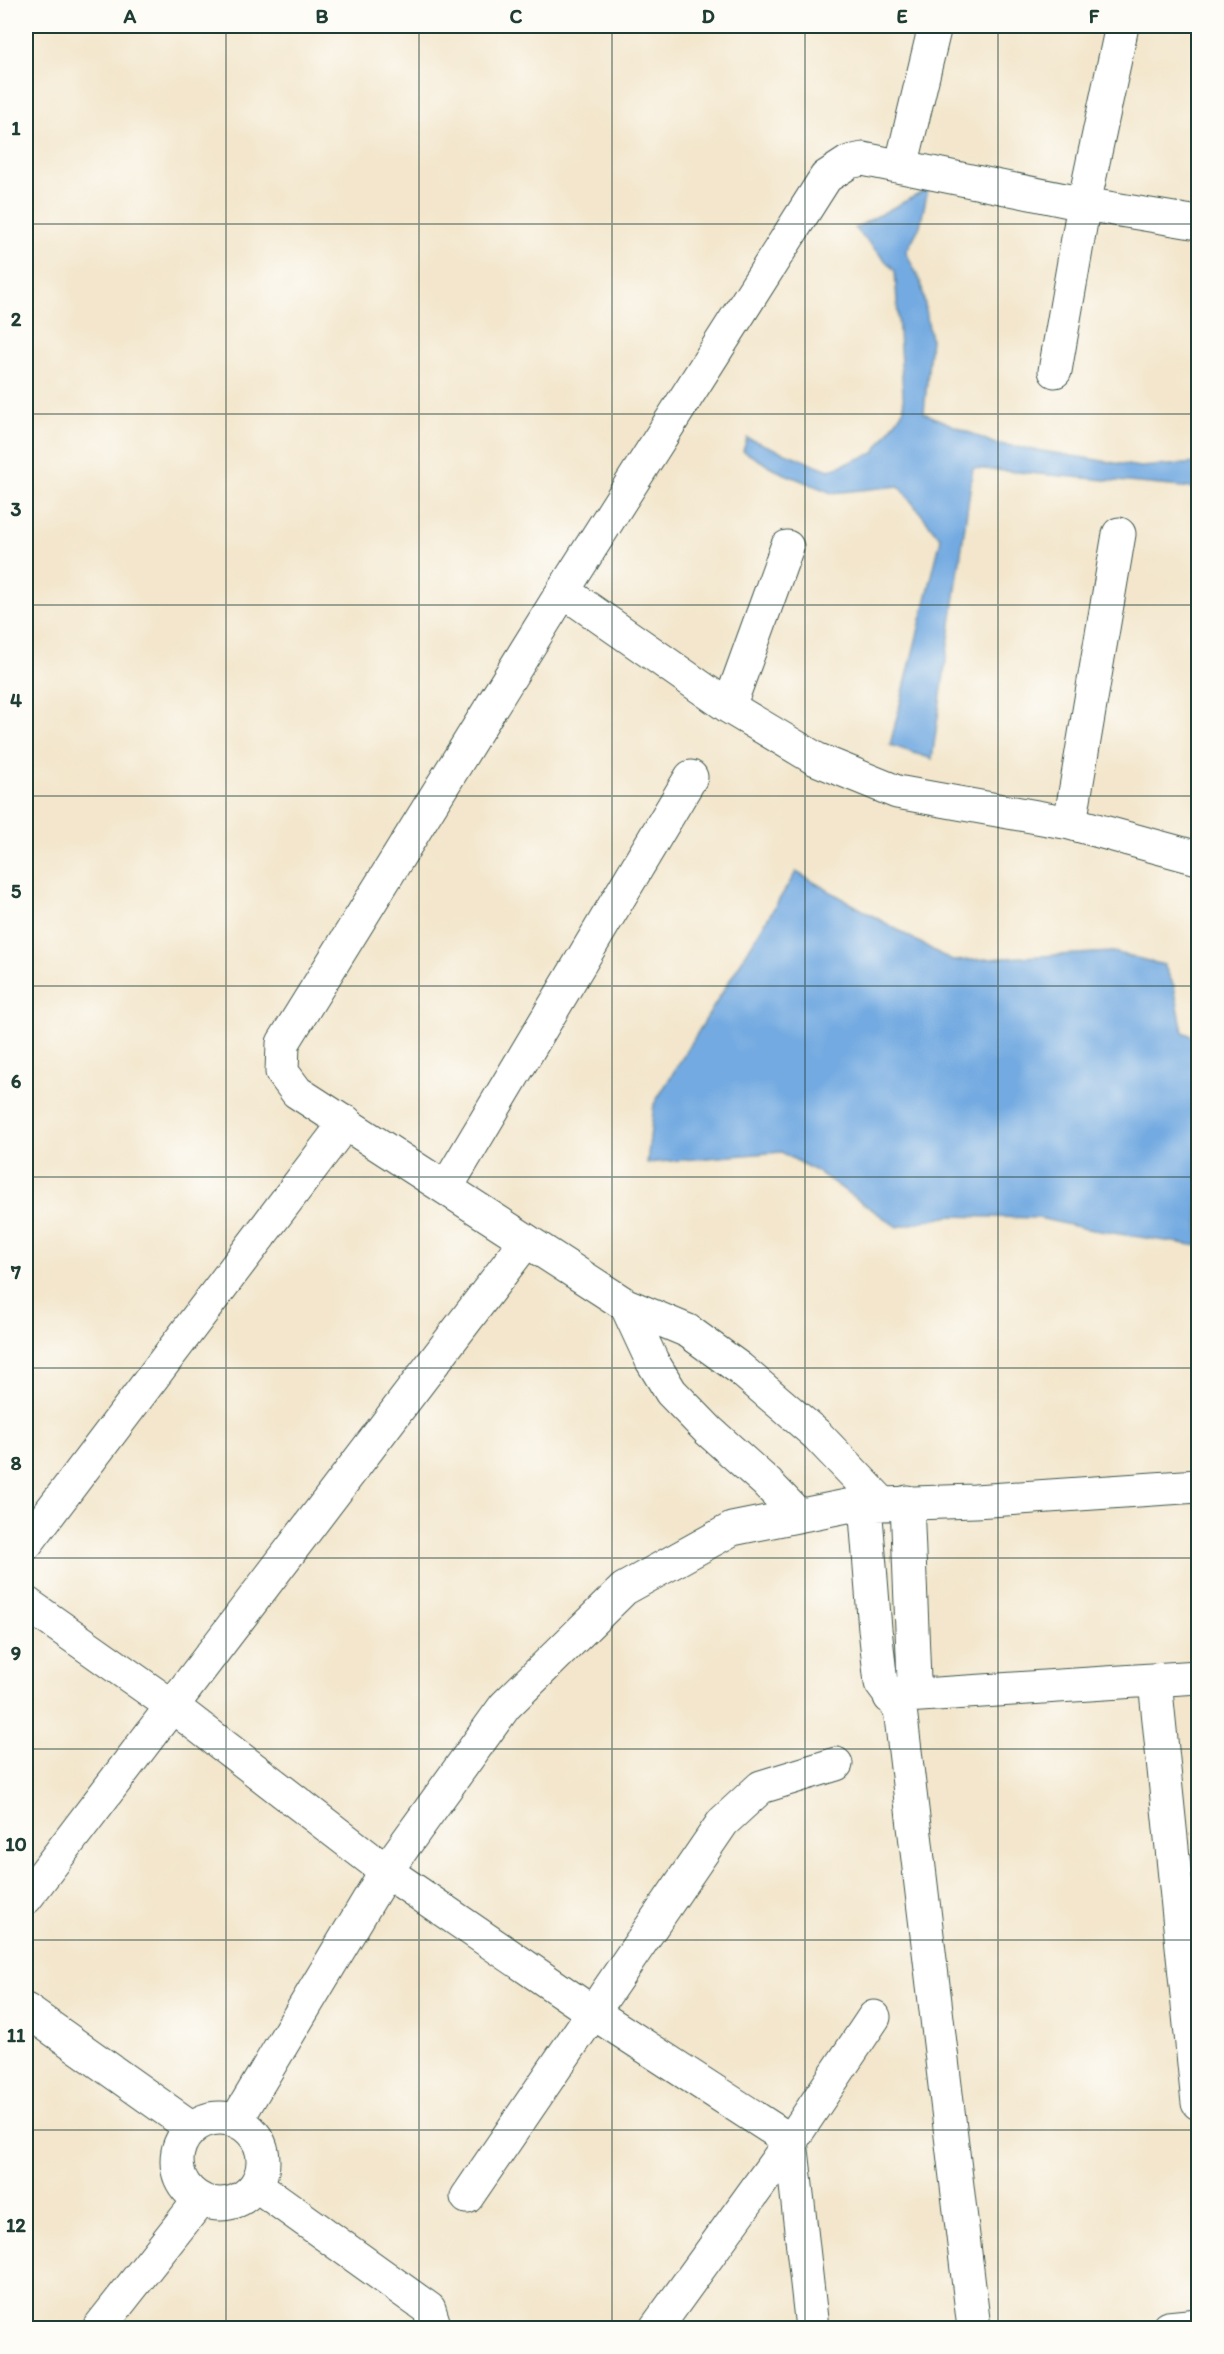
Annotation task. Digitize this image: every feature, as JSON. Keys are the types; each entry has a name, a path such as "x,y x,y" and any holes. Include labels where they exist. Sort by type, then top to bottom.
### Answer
{"street":[{"path":"901,167 935,26"},
{"path":"1055,371 1084,204 1122,26"},
{"path":"900,1700 914,1680 912,1626 885,1503 816,1434 739,1368 688,1331 626,1305 297,1092 282,1072 283,1043 563,591 826,177 849,162 863,159 1084,204 1198,223"},
{"path":"1070,823 1119,534"},
{"path":"729,707 787,547"},
{"path":"563,591 729,707 816,759 897,792 1070,823 1198,858"},
{"path":"446,1188 691,777"},
{"path":"26,1544 346,1122"},
{"path":"26,1898 526,1241"},
{"path":"626,1305 652,1361 671,1392 798,1515"},
{"path":"236,2121 386,1872 505,1706 624,1589 732,1529 852,1504 975,1501 1198,1486"},
{"path":"885,1503 874,1629 881,1683 900,1700 974,2328"},
{"path":"26,1603 172,1706 386,1872 592,2012 791,2141"},
{"path":"874,1629 912,1626"},
{"path":"900,1700 1198,1677"},
{"path":"1155,1681 1198,2103"},
{"path":"467,2197 723,1821 761,1788 836,1764"},
{"path":"26,2010 192,2128"},
{"path":"656,2328 791,2141 874,2017"},
{"path":"213,2119 236,2121 252,2132 262,2148 263,2167 256,2185 241,2200 220,2205 200,2200 184,2186 177,2167 180,2146 192,2128 213,2119"},
{"path":"791,2141 812,2328"},
{"path":"256,2185 429,2309 435,2328"},
{"path":"99,2328 200,2200"},
{"path":"1168,2328 1198,2325"}],"water":[{"path":"928,189 920,226 906,252 921,283 931,339 924,413 993,443 1140,467 1198,463 1198,491 1193,488 973,468 932,759 890,745 941,539 899,486 832,493 780,472 743,451 747,438 829,470 874,453 904,409 895,271 855,228"},
{"path":"796,872 952,961 1113,952 1164,965 1174,986 1183,1032 1198,1039 1198,1246 1087,1229 1039,1218 950,1216 897,1227 821,1174 781,1152 647,1163 654,1104"}]}
